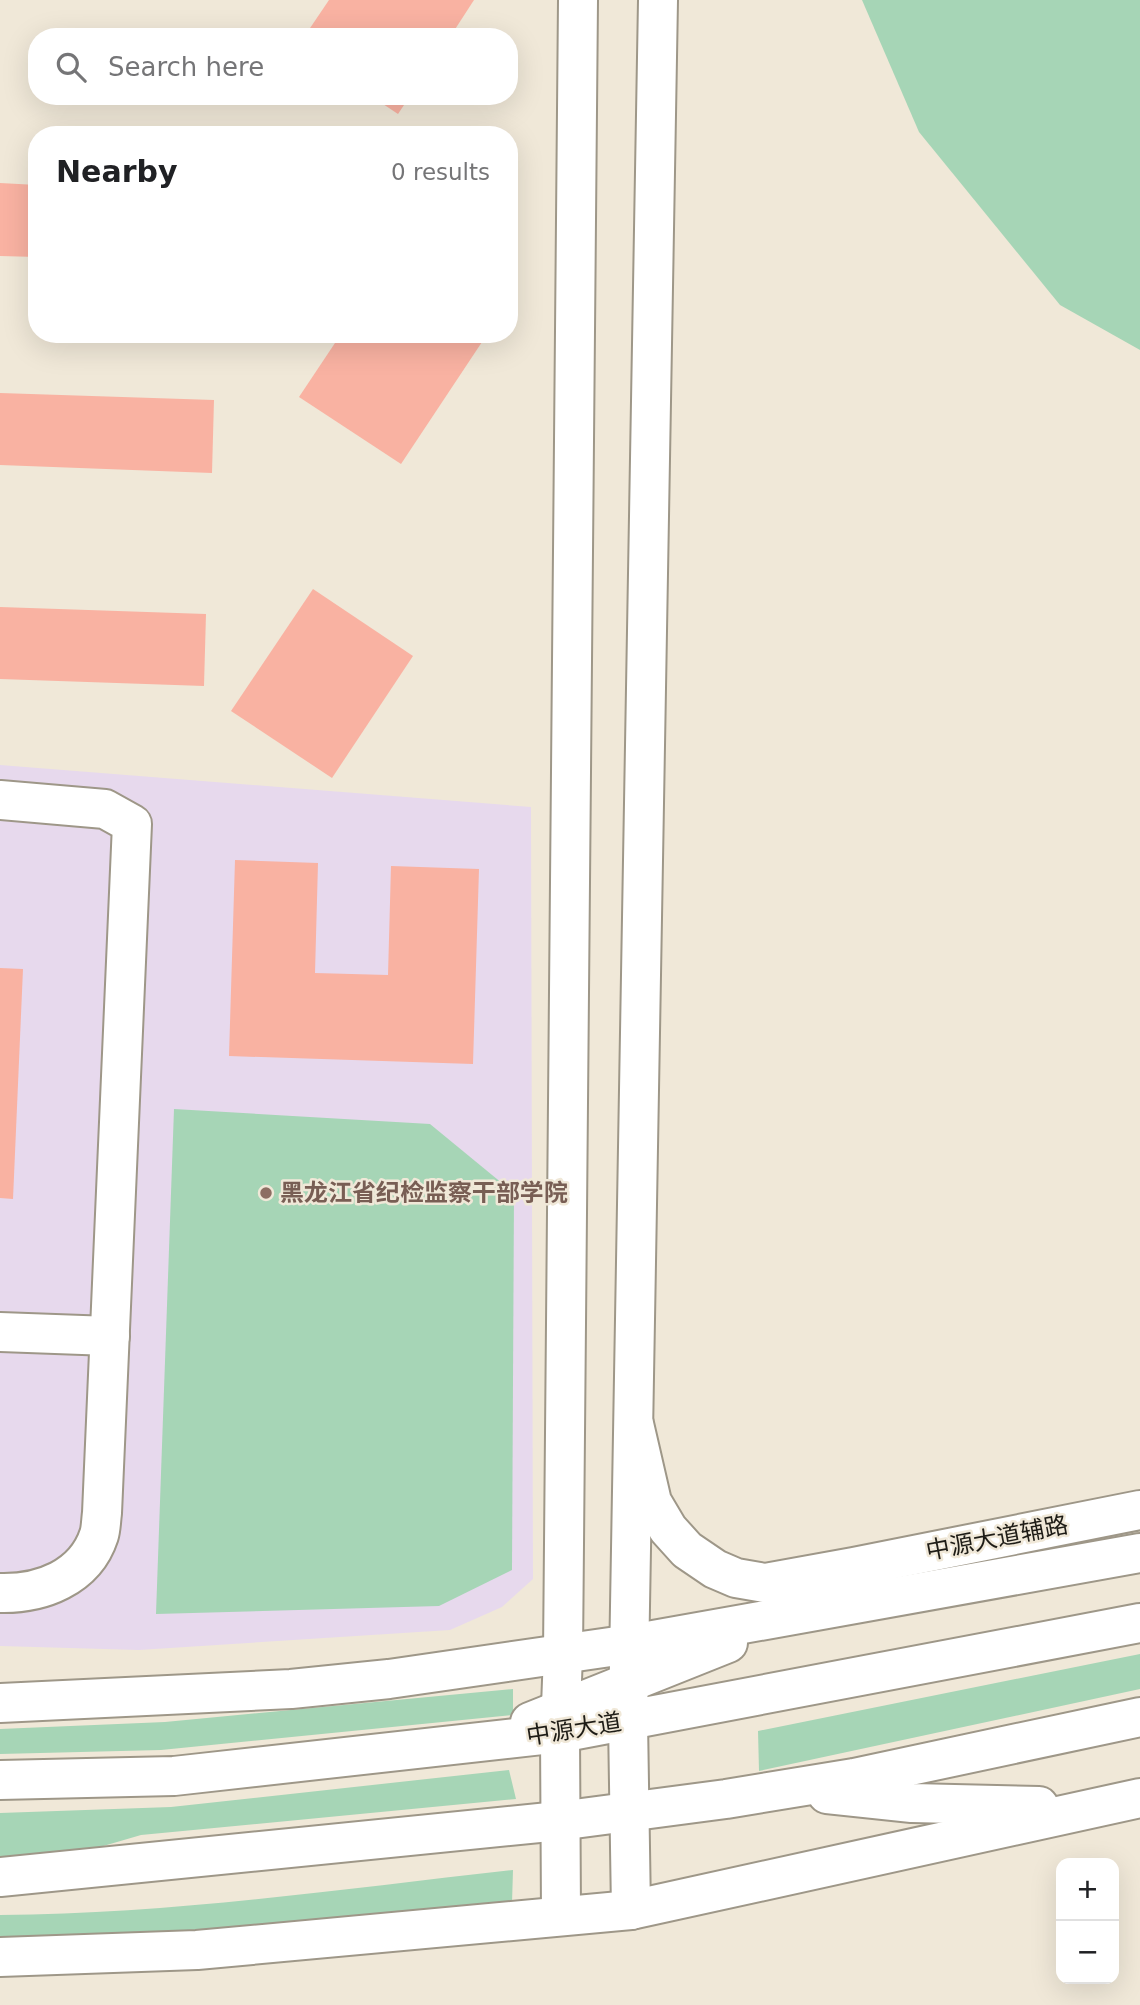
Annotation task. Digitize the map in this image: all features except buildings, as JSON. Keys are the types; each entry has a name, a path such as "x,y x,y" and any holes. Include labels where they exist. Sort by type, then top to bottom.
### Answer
{"main road":[{"path":"561,1915 559,1821 563,1654 578,0"},
{"path":"631,1910 628,1721 658,0"},
{"path":"0,800 105,809 132,824 99,1536 78,1568 66,1579 34,1591 0,1593"},
{"path":"0,1332 110,1336"},
{"name":"中源大道辅路","path":"634,1424 652,1502 668,1529 687,1550 715,1569 736,1578 765,1583 1140,1510"},
{"path":"0,1703 291,1689 389,1679 631,1644 1140,1553"},
{"path":"854,1567 939,1590"},
{"path":"560,1721 629,1682 806,1612"},
{"name":"中源大道","path":"0,1780 174,1776 479,1742 560,1721 628,1721 1140,1623"},
{"path":"0,1877 630,1812 854,1777 1140,1717"},
{"path":"783,1790 912,1803 1097,1808"},
{"path":"0,1956 197,1950 631,1910 1140,1798"}],"shaded area":[{"name":"黑龙江省纪检监察干部学院","path":"0,765 531,807 533,1579 502,1607 450,1630 139,1650 0,1646"}],"green space":[{"path":"862,0 1140,0 1140,350 1060,305 919,132"},
{"path":"174,1109 430,1124 514,1193 512,1570 439,1606 156,1614"},
{"path":"1140,1654 1140,1689 759,1771 758,1731"},
{"path":"513,1689 513,1715 161,1750 0,1754 0,1729 165,1722"},
{"path":"509,1770 516,1799 141,1835 52,1861 0,1861 0,1813 171,1807"},
{"path":"513,1870 512,1903 343,1923 0,1941 0,1915 64,1914 193,1905"}],"place":[{"name":"黑龙江省纪检监察干部学院","path":"266,1193"}]}
